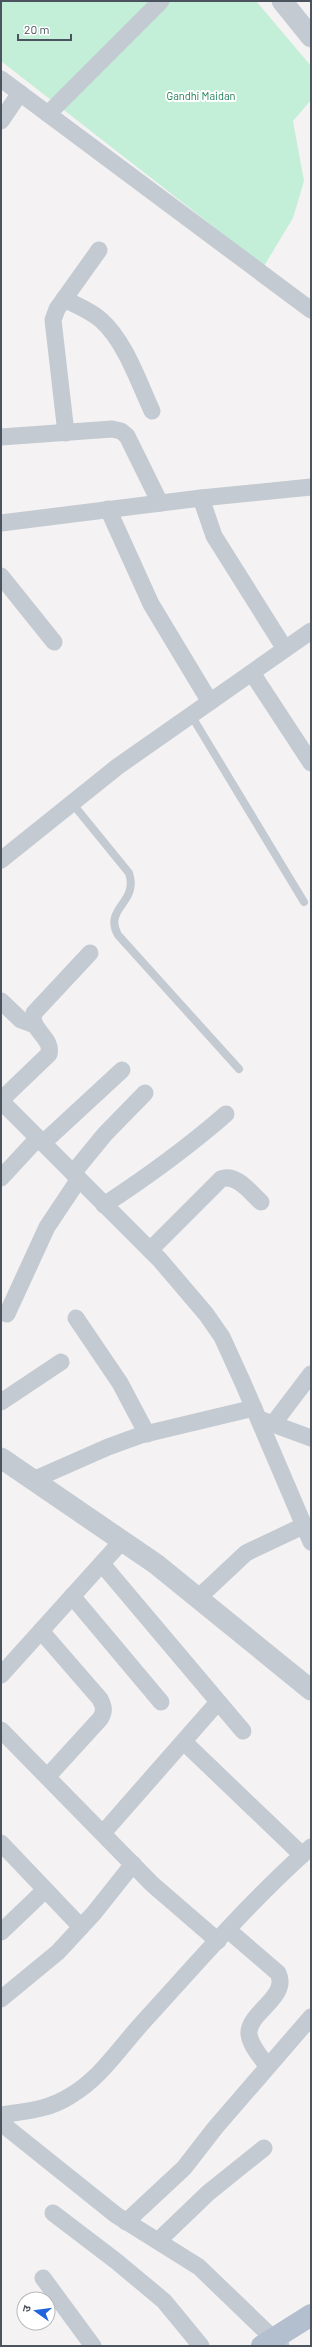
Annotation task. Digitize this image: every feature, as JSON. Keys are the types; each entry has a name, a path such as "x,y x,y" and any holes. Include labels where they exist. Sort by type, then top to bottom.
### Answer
{"main road":[{"path":"272,2344 311,2315"}],"street":[{"path":"48,114 161,1"},
{"path":"282,1 311,37"},
{"path":"1,79 311,310"},
{"path":"1,121 20,93"},
{"path":"66,433 53,331 53,320 57,309 99,250"},
{"path":"64,299 90,313 110,329 120,344 152,411"},
{"path":"1,437 112,429 121,431 127,436 160,503"},
{"path":"1,523 201,498 311,487"},
{"path":"201,498 214,536 285,649"},
{"path":"108,509 151,604 210,702"},
{"path":"1,576 54,642"},
{"path":"1,860 116,767 311,631"},
{"path":"252,672 311,762"},
{"path":"90,953 34,1013 32,1019 49,1043 49,1054 1,1100 150,1250 206,1314 222,1337 262,1417 311,1542"},
{"path":"1,1001 21,1020 35,1025"},
{"path":"1,1178 41,1140 122,1070"},
{"path":"7,1314 47,1227 76,1176 105,1134 146,1093"},
{"path":"104,1204 148,1176 199,1138 226,1114"},
{"path":"150,1250 221,1179 227,1177 234,1178 261,1202"},
{"path":"76,1318 120,1383 147,1434"},
{"path":"1,1402 60,1362"},
{"path":"262,1417 311,1374"},
{"path":"33,1480 108,1447 147,1434 262,1417 311,1438"},
{"path":"1,1458 156,1564 311,1690"},
{"path":"198,1598 246,1553 305,1525"},
{"path":"1,1675 122,1541"},
{"path":"102,1564 243,1731"},
{"path":"72,1596 161,1702"},
{"path":"41,1631 100,1699 104,1706 104,1713 100,1720 48,1776"},
{"path":"103,1833 218,1702"},
{"path":"1,1730 48,1776 152,1884 278,1973 280,1983 276,1994 252,2023 249,2032 250,2039 267,2066"},
{"path":"1,2115 46,2109 69,2097 96,2077 130,2036 223,1935 306,1851 184,1742"},
{"path":"1,1843 81,1927"},
{"path":"1,1999 58,1952 81,1927 133,1864"},
{"path":"1,1932 45,1890"},
{"path":"126,2222 184,2168 267,2066 311,2017"},
{"path":"1,2123 90,2196 126,2222 199,2267 272,2344"},
{"path":"158,2241 208,2193 264,2148"},
{"path":"53,2213 116,2261 164,2301 201,2346"},
{"path":"43,2278 93,2346"}],"lane":[{"path":"191,715 304,902"},
{"path":"72,803 130,873 132,882 131,892 114,917 113,926 118,935 239,1069"}],"green space":[{"name":"Gandhi Maidan","path":"1,1 256,1 311,66 311,100 293,121 304,181 293,218 264,266 1,61"}]}
